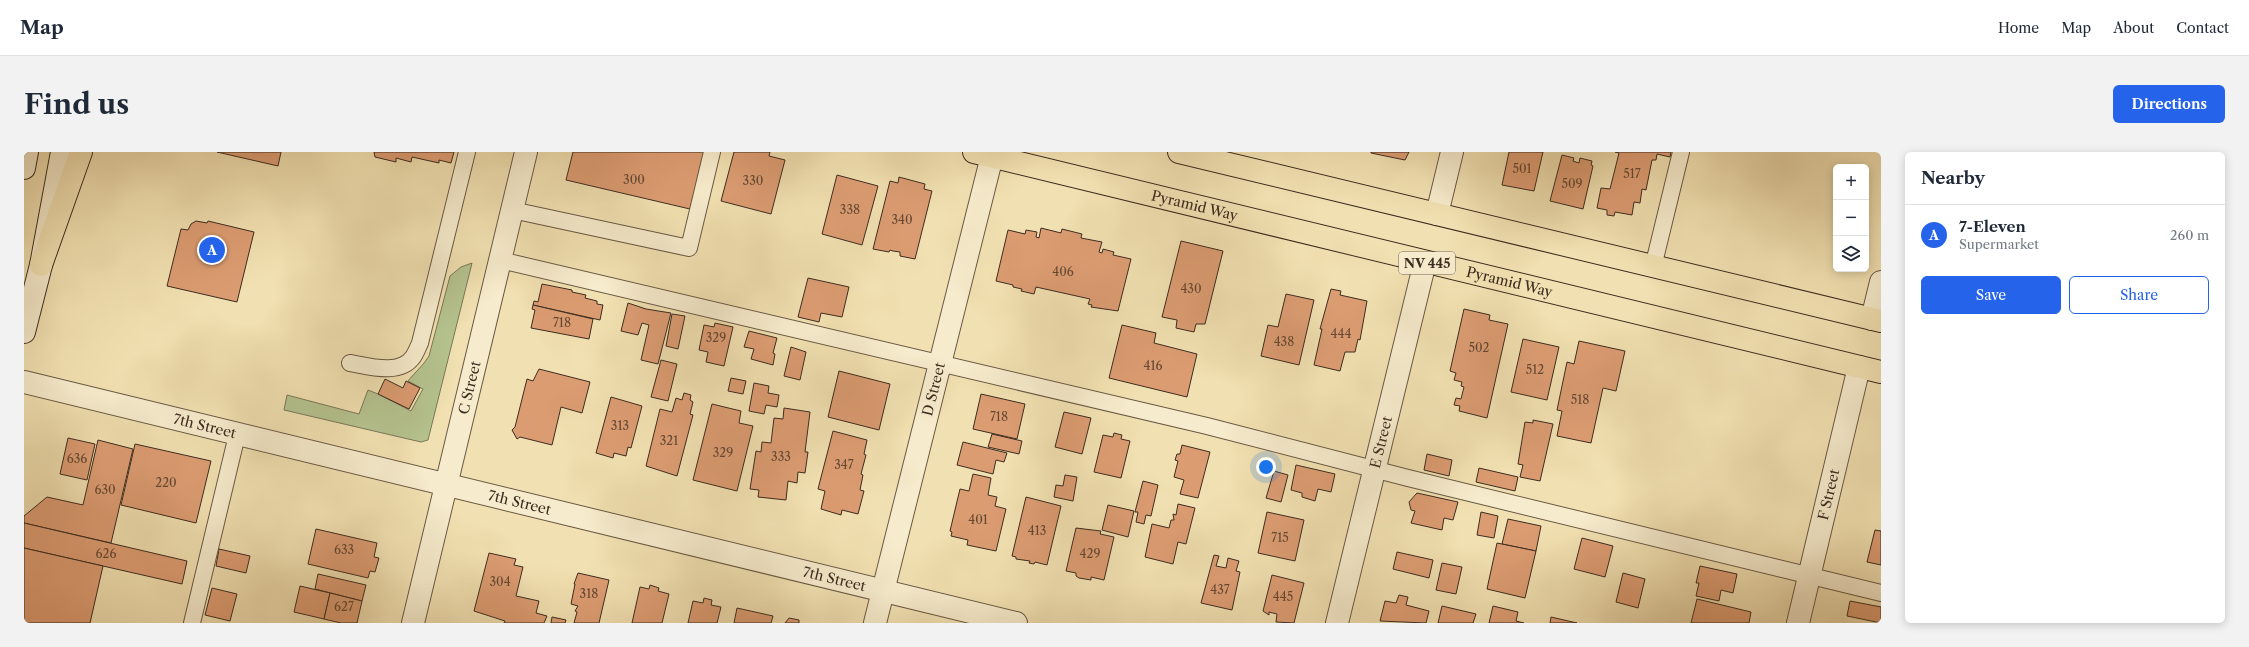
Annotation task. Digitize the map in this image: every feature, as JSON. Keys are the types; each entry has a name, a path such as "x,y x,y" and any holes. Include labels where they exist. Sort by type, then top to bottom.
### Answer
{"main road":[{"path":"41,265 81,152"},
{"path":"1179,152 1877,320"},
{"name":"Pyramid Way","path":"983,154 1881,372"}],"street":[{"path":"24,168 28,152"},
{"path":"24,332 41,265 62,152"},
{"name":"C Street","path":"413,623 526,152"},
{"path":"1437,214 1452,152"},
{"name":"D Street","path":"875,623 940,362 983,154"},
{"name":"E Street","path":"1337,623 1425,262"},
{"path":"1877,320 1881,282"},
{"name":"F Street","path":"1798,623 1859,367"},
{"name":"7th Street","path":"24,382 237,435 1016,623"}],"lane":[{"path":"350,363 382,368 400,366 412,358 420,343 467,152"},
{"path":"512,210 689,248 712,152"},
{"path":"1653,267 1681,152"},
{"path":"500,260 940,362 1207,426 1374,470 1881,593"},
{"path":"192,623 237,435"}],"green space":[{"path":"472,263 428,440 421,442 284,410 287,395 359,414 368,390 411,411 423,389 408,381 429,356 450,276 461,267"}],"building":[{"path":"217,152 281,152 278,166"},
{"path":"374,152 454,152 451,163 439,160 439,163 412,157 411,162 396,158 396,162 375,157"},
{"path":"573,152 707,152 705,159 702,159 697,180 699,181 696,197 693,196 690,209 566,180"},
{"path":"734,152 770,152 769,156 785,160 771,214 721,201"},
{"path":"1371,152 1409,152 1405,160 1371,153"},
{"path":"1509,152 1543,152 1534,191 1502,185"},
{"path":"1615,152 1671,152 1670,157 1657,154 1656,160 1652,160 1646,190 1642,189 1640,203 1634,202 1632,215 1615,212 1614,216 1607,215 1607,210 1597,208 1601,188 1610,189 1619,153"},
{"path":"1562,155 1574,158 1573,161 1579,163 1580,158 1592,161 1591,165 1593,166 1583,209 1550,201"},
{"path":"837,175 878,186 862,245 822,234"},
{"path":"899,177 925,184 924,189 932,191 915,259 900,256 900,252 890,250 889,252 873,249 890,181 898,183"},
{"path":"196,221 207,223 208,221 254,232 237,302 167,286 181,229 188,230 191,224"},
{"path":"1041,228 1061,233 1062,229 1082,234 1081,238 1102,242 1099,252 1102,253 1103,249 1114,252 1113,255 1131,259 1118,311 1091,307 1092,305 1088,304 1090,299 1036,287 1034,294 1021,291 1022,289 1013,287 1013,285 996,281 1008,230 1025,234 1026,230 1037,232 1036,237 1039,238"},
{"path":"1181,241 1223,251 1205,324 1196,324 1194,332 1176,328 1177,320 1162,317"},
{"path":"808,278 849,287 842,317 821,313 819,322 798,317"},
{"path":"542,284 572,290 572,292 586,295 585,298 597,301 597,304 603,305 600,320 533,305 534,301 538,302"},
{"path":"1331,289 1341,291 1340,295 1367,301 1360,340 1358,339 1355,352 1345,352 1340,371 1314,365 1322,329 1320,329"},
{"path":"1286,294 1314,300 1299,365 1261,356 1268,325 1278,327"},
{"path":"628,303 646,309 671,313 658,364 641,360 649,325 642,323 638,335 621,331"},
{"path":"533,305 593,319 589,339 531,328 535,310 532,309"},
{"path":"1464,309 1490,315 1489,320 1508,324 1487,418 1459,411 1460,406 1454,405 1456,398 1461,399 1464,387 1461,386 1462,382 1454,380 1456,373 1450,371"},
{"path":"672,314 685,316 678,349 666,346"},
{"path":"715,323 733,327 724,366 706,362 708,352 699,350 704,325 714,327"},
{"path":"1122,325 1156,333 1154,343 1197,354 1187,397 1109,378"},
{"path":"749,331 777,338 773,353 775,354 773,365 751,359 754,349 744,347"},
{"path":"1523,339 1559,347 1547,400 1511,392"},
{"path":"1579,341 1625,351 1616,391 1603,388 1591,443 1557,436 1562,411 1557,410 1567,362 1574,364"},
{"path":"791,347 806,352 800,380 784,376"},
{"path":"661,360 677,364 668,401 651,397"},
{"path":"539,369 590,382 582,413 561,407 552,445 520,437 517,439 512,430 515,427 527,379 533,381"},
{"path":"839,371 890,384 879,430 828,417"},
{"path":"731,378 746,381 743,394 728,391"},
{"path":"385,379 403,388 406,381 420,388 409,409 378,394"},
{"path":"754,383 769,386 768,393 779,395 777,407 766,405 764,414 749,411"},
{"path":"684,393 691,395 690,400 693,402 690,414 693,415 677,476 646,466 660,409 672,412 676,398 682,400"},
{"path":"981,394 1025,404 1017,439 973,429"},
{"path":"611,397 642,406 631,448 628,447 626,456 614,453 613,458 596,453"},
{"path":"712,404 741,411 739,423 753,426 737,491 693,480"},
{"path":"784,408 810,412 805,452 808,452 805,473 798,472 797,483 788,481 786,500 758,497 759,490 750,489 756,451 761,452 762,442 771,443 774,418 783,419"},
{"path":"1064,412 1091,418 1082,454 1055,447"},
{"path":"1533,420 1553,424 1540,481 1520,477 1523,465 1518,464 1525,422 1533,423"},
{"path":"833,431 867,440 864,454 866,455 861,474 863,475 860,490 864,491 858,514 842,510 841,515 821,509 825,491 818,489"},
{"path":"1114,433 1122,435 1121,439 1130,441 1121,478 1094,472 1103,435 1113,437"},
{"path":"992,434 1022,441 1019,454 988,447"},
{"path":"68,438 95,444 87,480 60,474"},
{"path":"98,440 133,449 111,543 24,523 24,516 47,497 83,505"},
{"path":"963,442 1007,453 1004,462 996,460 993,474 957,465"},
{"path":"135,444 211,461 196,523 121,505"},
{"path":"1182,445 1210,452 1198,498 1180,494 1184,480 1174,477 1178,461 1175,460 1177,454 1180,454"},
{"path":"1427,454 1452,460 1449,476 1424,470"},
{"path":"1296,465 1335,474 1331,492 1318,489 1315,501 1302,497 1302,493 1291,490"},
{"path":"1479,468 1518,477 1515,491 1476,482"},
{"path":"1274,471 1288,475 1281,502 1266,498"},
{"path":"973,474 991,478 988,495 997,497 995,506 1006,509 996,551 967,545 968,540 951,536 952,532 950,531 960,489 969,491"},
{"path":"1065,475 1077,477 1073,501 1054,497 1056,485 1063,486"},
{"path":"1143,481 1158,485 1151,516 1146,515 1144,524 1136,522 1138,512 1135,512"},
{"path":"1417,493 1458,502 1453,520 1444,518 1442,530 1411,523 1415,511 1411,510 1409,502"},
{"path":"1026,497 1061,506 1047,565 1035,562 1034,564 1029,563 1030,561 1016,559 1016,557 1012,556"},
{"path":"1178,504 1195,508 1186,544 1178,542 1173,564 1145,557 1152,524 1169,528 1171,520 1174,520 1173,514 1176,515"},
{"path":"1108,505 1134,511 1128,537 1102,530"},
{"path":"1267,512 1304,520 1295,561 1258,553"},
{"path":"1481,512 1498,516 1494,538 1477,535"},
{"path":"1508,519 1541,526 1536,551 1502,544"},
{"path":"24,523 187,561 182,584 24,548"},
{"path":"1076,528 1101,531 1100,534 1114,537 1104,580 1091,577 1091,580 1079,578 1076,576 1076,573 1066,571"},
{"path":"316,529 377,543 374,557 379,558 375,572 370,571 368,578 308,564"},
{"path":"1875,530 1881,531 1881,565 1867,562"},
{"path":"1582,538 1613,546 1605,577 1574,569"},
{"path":"1497,543 1536,551 1525,598 1487,589"},
{"path":"24,548 103,566 90,623 24,623"},
{"path":"219,549 250,556 246,573 216,566"},
{"path":"1397,552 1433,560 1429,578 1393,569"},
{"path":"489,553 516,559 514,565 523,567 516,596 539,601 536,613 547,616 544,623 504,623 505,621 474,611"},
{"path":"1214,555 1219,556 1216,566 1226,568 1228,558 1239,561 1236,571 1240,572 1232,610 1201,603"},
{"path":"1442,563 1462,567 1456,594 1436,590"},
{"path":"1700,566 1737,574 1733,593 1721,590 1719,601 1696,596 1699,583 1696,583"},
{"path":"578,573 609,580 599,623 574,623 577,612 575,611 578,606 571,604 574,584"},
{"path":"1623,573 1645,579 1638,608 1616,602"},
{"path":"318,574 366,585 362,601 315,589"},
{"path":"1272,575 1304,583 1294,623 1276,622 1277,614 1269,612 1269,615 1263,611"},
{"path":"650,585 659,588 658,591 669,594 662,623 632,623 640,587 649,589"},
{"path":"300,586 330,593 324,619 294,612"},
{"path":"212,588 237,594 230,621 205,615"},
{"path":"330,593 362,601 357,623 341,623 324,619"},
{"path":"1399,595 1408,597 1406,605 1429,611 1426,623 1380,621 1385,601 1396,603"},
{"path":"704,598 712,600 711,605 721,607 717,623 688,623 693,601 703,603"},
{"path":"1697,599 1751,612 1749,623 1691,623"},
{"path":"1850,601 1881,607 1881,623 1847,616"},
{"path":"1442,606 1476,614 1473,623 1438,623"},
{"path":"1493,606 1518,612 1516,621 1524,623 1489,623"},
{"path":"737,608 773,616 771,623 734,623"},
{"path":"552,617 566,620 565,623 551,623"},
{"path":"1551,617 1577,623 1550,623"},
{"path":"789,618 799,620 799,623 785,623"}],"place":[{"name":"7-Eleven","path":"212,250"}]}
